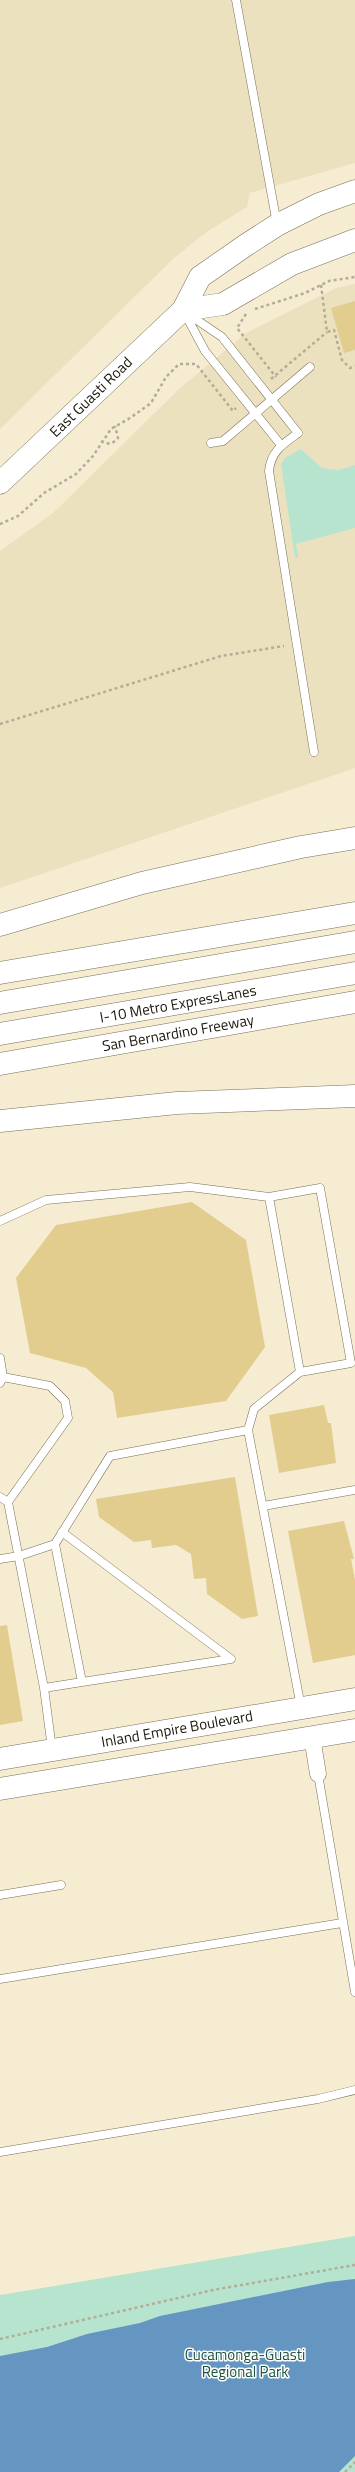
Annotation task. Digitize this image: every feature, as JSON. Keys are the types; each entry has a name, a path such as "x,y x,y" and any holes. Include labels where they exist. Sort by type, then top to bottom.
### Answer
{"main road":[{"name":"East Guasti Road","path":"0,483 183,310 200,277 277,225 319,204 355,191"},
{"path":"183,310 224,304 292,264 355,240"},
{"path":"302,847 355,826"},
{"path":"0,925 142,883 302,847 355,838"},
{"path":"0,973 355,913"},
{"name":"I-10 Metro ExpressLanes","path":"0,1003 355,942"},
{"name":"I-10 Metro ExpressLanes","path":"0,1034 355,973"},
{"name":"San Bernardino Freeway","path":"0,1064 355,1002"},
{"path":"0,1121 177,1103 355,1096"},
{"name":"Inland Empire Boulevard","path":"0,1759 355,1699"},
{"name":"Inland Empire Boulevard","path":"0,1789 355,1730"}],"street":[{"path":"312,1737 318,1774"}],"lane":[{"path":"236,0 277,225"},
{"path":"183,310 222,337 298,433 281,445 270,461 269,471 314,752"},
{"path":"183,310 205,351 281,445"},
{"path":"211,443 223,441 310,367"},
{"path":"0,1221 46,1200 190,1188 269,1197 320,1188 351,1363 300,1372 254,1409 248,1430 301,1708"},
{"path":"269,1197 300,1372"},
{"path":"0,1358 2,1380 50,1386 65,1401 68,1418 8,1502 44,1688 52,1750"},
{"path":"82,1682 55,1544 110,1456 248,1430"},
{"path":"263,1506 355,1490"},
{"path":"0,1497 8,1502"},
{"path":"44,1688 231,1659 62,1532"},
{"path":"0,1558 18,1556 55,1544"},
{"path":"318,1774 342,1923 355,1992"},
{"path":"0,1895 60,1885"},
{"path":"0,1979 342,1923"},
{"path":"0,2152 318,2099 355,2090"}],"path":[{"path":"285,388 237,328 239,322 246,313 253,310 305,293 343,277 355,277"},
{"path":"321,285 327,332"},
{"path":"262,387 327,332 334,330 342,360 350,368 355,366"},
{"path":"0,524 18,516 44,493 76,474 93,456 101,442 115,426 130,418 151,403 166,377 179,364 196,364 233,411 245,401"},
{"path":"101,442 110,444 115,442 118,438 115,426"},
{"path":"0,724 221,656 297,644"},
{"path":"0,2339 213,2290 355,2265"},
{"path":"345,2472 355,2462"}],"shaded area":[{"path":"0,0 355,0 355,163 250,193 247,207 208,231 175,257 0,429"},
{"path":"355,284 355,768 0,888 0,551 53,513 179,389 246,333 336,288"}],"green space":[{"path":"301,449 322,468 339,470 355,465 355,528 296,544 298,558 295,558 281,464 285,458"},
{"name":"Cucamonga-Guasti Regional Park","path":"355,2236 355,2472 0,2472 0,2295"}],"water":[{"name":"Cucamonga-Guasti Regional Park","path":"355,2279 355,2456 339,2472 0,2472 0,2356 47,2347 87,2334 140,2323 160,2316 328,2282"}],"building":[{"path":"355,301 355,350 344,353 331,308"},
{"path":"192,1202 246,1240 265,1347 226,1401 117,1418 113,1392 86,1368 30,1353 16,1278 56,1225"},
{"path":"324,1405 328,1423 331,1423 336,1463 279,1473 269,1415"},
{"path":"235,1477 258,1616 242,1619 207,1594 206,1578 194,1579 191,1554 176,1545 152,1548 151,1540 134,1542 99,1517 96,1499"},
{"path":"344,1521 354,1559 351,1559 355,1580 355,1655 313,1663 288,1531"},
{"path":"7,1625 23,1721 0,1725 0,1626"}]}
